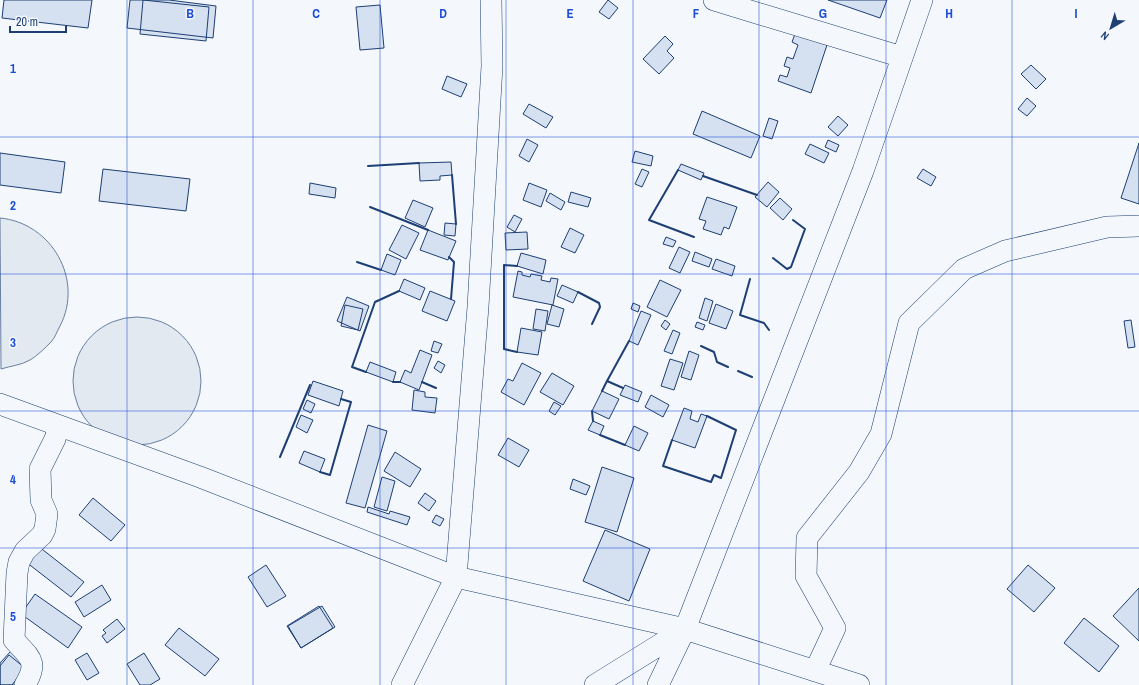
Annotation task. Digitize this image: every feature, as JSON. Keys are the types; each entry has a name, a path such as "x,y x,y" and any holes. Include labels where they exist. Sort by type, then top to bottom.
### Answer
{"street":[{"path":"402,685 456,577 478,307 492,66 491,0"},
{"path":"714,0 902,57"},
{"path":"658,685 685,629 863,171 922,0"},
{"path":"815,671 836,628 806,576 807,538 859,472 881,434 909,323 964,269 1005,251 1107,227 1139,226"},
{"path":"0,404 200,477 456,577 685,629 859,685"},
{"path":"25,685 33,670 31,659 14,640 17,572 19,562 25,551 42,535 45,529 47,514 42,500 40,470 55,439 59,426"},
{"path":"595,685 685,629"}],"shaded area":[{"path":"0,218 18,222 35,231 48,242 58,257 65,273 68,290 66,308 60,326 52,340 41,352 27,362 1,369"},
{"path":"137,317 149,318 161,322 182,336 196,357 200,369 200,393 196,405 182,426 161,440 149,444 137,445 125,444 113,440 92,426 78,405 74,393 73,381 74,369 78,357 92,336 113,322 125,318"}],"building":[{"path":"4,0 92,0 88,28 2,18"},
{"path":"130,0 169,0 216,6 213,38 127,28"},
{"path":"143,0 209,7 206,41 140,34"},
{"path":"608,0 618,8 609,19 599,12"},
{"path":"828,0 887,0 880,18"},
{"path":"380,5 384,48 360,50 356,7"},
{"path":"795,34 827,45 811,93 778,81 780,75 787,77 790,68 784,66 787,57 793,59 798,45 792,42"},
{"path":"665,36 673,44 667,51 674,58 659,74 643,59"},
{"path":"1031,65 1046,79 1036,89 1021,74"},
{"path":"447,76 467,84 461,97 442,89"},
{"path":"1027,98 1036,106 1027,116 1018,109"},
{"path":"529,104 553,117 546,128 523,114"},
{"path":"702,111 760,136 751,158 693,134"},
{"path":"838,116 848,125 838,136 828,127"},
{"path":"769,118 778,121 772,139 763,136"},
{"path":"527,139 538,145 529,162 519,156"},
{"path":"828,140 839,145 836,152 825,147"},
{"path":"1139,143 1139,204 1121,198"},
{"path":"810,144 829,153 824,163 805,154"},
{"path":"635,151 653,156 651,166 632,162"},
{"path":"0,153 65,162 61,193 0,185"},
{"path":"451,162 452,175 440,176 440,180 420,181 419,163"},
{"path":"681,164 704,173 701,180 678,170"},
{"path":"103,169 190,179 186,211 99,201"},
{"path":"642,169 649,172 642,187 635,184"},
{"path":"923,169 936,177 931,186 917,178"},
{"path":"768,182 779,192 767,207 755,197"},
{"path":"310,183 336,188 335,198 309,194"},
{"path":"529,183 547,190 541,207 523,200"},
{"path":"571,192 591,198 588,207 568,202"},
{"path":"550,193 565,202 561,210 546,201"},
{"path":"707,197 737,207 729,229 724,227 721,235 703,229 706,221 699,219"},
{"path":"780,198 792,209 783,220 770,208"},
{"path":"413,200 433,208 425,227 405,218"},
{"path":"514,215 522,219 515,232 507,227"},
{"path":"445,223 456,224 455,236 444,235"},
{"path":"402,225 419,233 406,259 389,250"},
{"path":"570,228 584,235 575,253 561,247"},
{"path":"428,230 456,241 448,260 420,250"},
{"path":"527,232 528,249 506,250 505,233"},
{"path":"666,237 676,241 673,247 663,244"},
{"path":"679,247 690,252 680,273 669,268"},
{"path":"695,252 712,259 709,267 692,261"},
{"path":"521,253 546,260 543,274 517,266"},
{"path":"387,254 401,260 395,275 381,270"},
{"path":"716,259 735,266 732,276 712,269"},
{"path":"518,271 522,272 522,275 530,277 531,274 542,276 541,280 550,282 551,278 558,279 553,305 513,297"},
{"path":"404,279 425,288 420,300 399,291"},
{"path":"660,280 681,290 667,317 647,307"},
{"path":"562,285 578,292 573,303 557,296"},
{"path":"430,291 455,301 447,321 422,311"},
{"path":"347,297 369,306 360,331 337,321"},
{"path":"705,298 713,301 707,321 699,318"},
{"path":"633,303 640,306 638,312 631,309"},
{"path":"716,304 733,311 726,329 709,323"},
{"path":"345,305 363,309 358,330 341,326"},
{"path":"552,305 564,309 559,327 547,324"},
{"path":"536,309 548,311 545,331 533,329"},
{"path":"641,311 651,315 638,345 629,341"},
{"path":"665,320 670,324 666,330 661,326"},
{"path":"1131,320 1135,347 1128,348 1124,321"},
{"path":"697,322 705,325 703,330 695,327"},
{"path":"521,328 542,332 538,355 517,352"},
{"path":"673,330 680,333 672,354 664,351"},
{"path":"434,341 442,344 438,353 431,351"},
{"path":"420,350 432,355 419,390 400,382 405,370 411,373"},
{"path":"689,351 699,355 691,380 681,377"},
{"path":"670,359 683,363 674,390 661,386"},
{"path":"438,361 445,365 441,373 434,368"},
{"path":"370,362 396,372 393,382 366,372"},
{"path":"522,363 541,373 524,405 501,392 508,379 513,381"},
{"path":"552,373 574,386 563,405 540,392"},
{"path":"313,381 343,391 339,406 308,395"},
{"path":"625,385 642,392 638,402 620,395"},
{"path":"414,390 425,392 425,397 437,398 435,413 412,410"},
{"path":"602,391 619,399 609,419 592,411"},
{"path":"651,395 669,405 663,417 645,407"},
{"path":"307,400 315,404 311,413 303,409"},
{"path":"554,402 561,406 555,415 549,411"},
{"path":"684,408 692,411 690,419 698,422 701,414 707,416 695,448 672,440"},
{"path":"301,415 313,420 307,433 296,427"},
{"path":"593,421 604,426 600,435 588,430"},
{"path":"368,425 387,431 365,508 346,503"},
{"path":"634,426 648,433 639,451 625,445"},
{"path":"508,438 529,450 519,467 498,455"},
{"path":"304,451 325,459 320,472 299,463"},
{"path":"395,452 421,469 410,487 384,471"},
{"path":"602,467 634,478 617,532 585,522"},
{"path":"382,477 395,481 387,511 374,507"},
{"path":"573,479 590,486 586,495 570,489"},
{"path":"425,493 436,501 429,511 418,503"},
{"path":"93,498 125,525 111,541 79,515"},
{"path":"368,507 389,514 390,511 410,517 407,525 367,512"},
{"path":"436,515 444,519 440,526 432,522"},
{"path":"605,530 650,549 629,601 583,581"},
{"path":"38,546 84,582 71,597 26,562"},
{"path":"266,565 286,596 267,607 248,577"},
{"path":"1028,565 1055,588 1034,612 1007,589"},
{"path":"102,585 111,600 84,617 75,602"},
{"path":"1139,588 1139,641 1113,616"},
{"path":"35,594 82,627 68,648 21,614"},
{"path":"319,606 333,628 301,648 287,626"},
{"path":"322,606 335,627 301,648 288,626"},
{"path":"1084,618 1119,646 1099,672 1064,643"},
{"path":"117,619 125,629 107,643 102,636 106,633 103,630"},
{"path":"179,628 219,659 205,676 165,645"},
{"path":"11,651 30,670 16,685 0,685 0,663"},
{"path":"87,653 99,673 87,680 75,660"},
{"path":"144,653 160,679 150,685 140,685 127,664"},
{"path":"9,655 25,668 12,685 0,685 0,666"}],"wall":[{"path":"368,166 419,163"},
{"path":"678,170 649,220 694,237"},
{"path":"452,175 456,224"},
{"path":"703,176 757,195"},
{"path":"370,207 428,230"},
{"path":"773,258 787,269 791,267 805,229 793,220"},
{"path":"449,257 454,262 451,299"},
{"path":"357,262 381,270"},
{"path":"517,266 504,265 504,349 517,352"},
{"path":"750,279 740,315 764,323 769,330"},
{"path":"366,372 352,367 375,302 399,291"},
{"path":"578,292 599,303 600,307 592,324"},
{"path":"623,388 607,381 629,341"},
{"path":"701,346 714,352 717,362 728,367"},
{"path":"738,371 752,377"},
{"path":"602,391 607,381"},
{"path":"393,382 400,382"},
{"path":"422,382 436,388"},
{"path":"280,457 310,385"},
{"path":"320,472 330,475 351,402 341,399"},
{"path":"592,411 593,421"},
{"path":"672,440 663,466 711,482 714,475 721,478 736,430 707,416"},
{"path":"600,435 625,445"}]}
